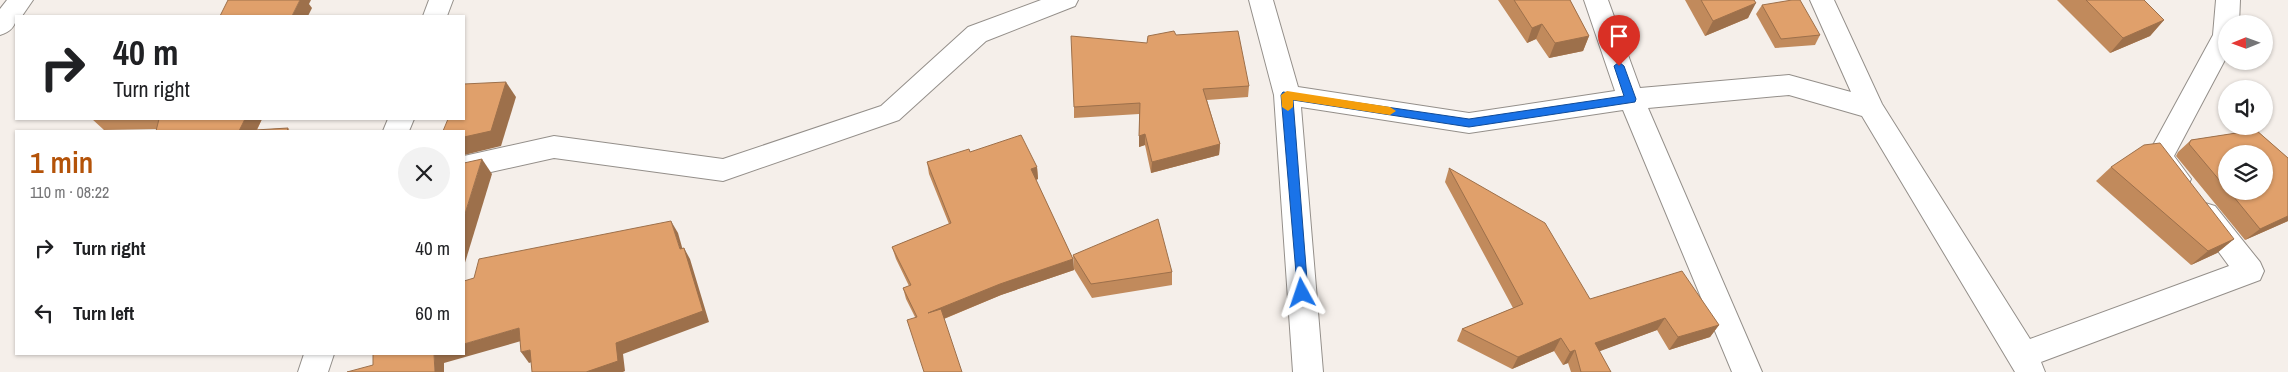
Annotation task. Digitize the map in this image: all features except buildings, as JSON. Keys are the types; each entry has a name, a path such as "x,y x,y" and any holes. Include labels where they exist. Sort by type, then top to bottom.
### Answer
{"street":[{"path":"0,26 22,0"},
{"path":"435,15 441,0"},
{"path":"465,167 554,147 723,170 890,113 976,34 1066,0"},
{"path":"1261,0 1287,95 1308,372"},
{"path":"1596,0 1631,99 1747,372"},
{"path":"1822,0 1871,108 2027,363 2250,271 2160,158 2218,50"},
{"path":"2227,15 2228,0"},
{"path":"1287,95 1469,123 1631,99 1789,85 1871,108"},
{"path":"313,372 319,355"}],"slow traffic":[{"path":"1288,107 1287,95 1390,111"}],"route":[{"path":"1302,293 1287,95 1469,123 1631,99 1619,66"}]}
